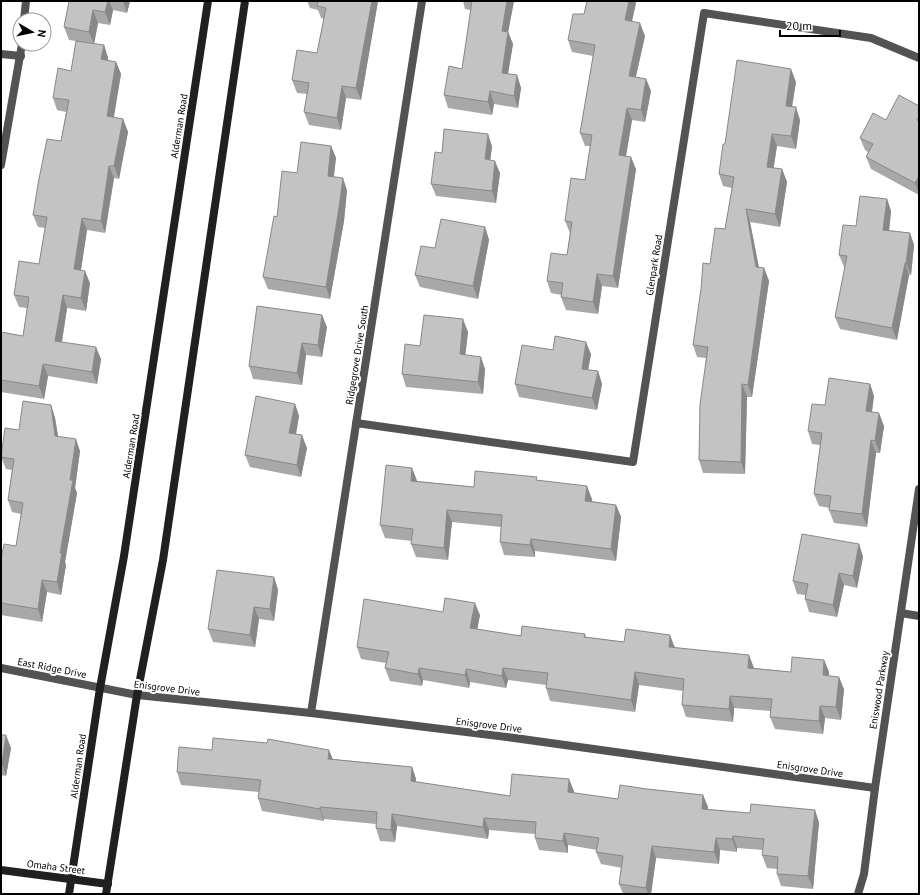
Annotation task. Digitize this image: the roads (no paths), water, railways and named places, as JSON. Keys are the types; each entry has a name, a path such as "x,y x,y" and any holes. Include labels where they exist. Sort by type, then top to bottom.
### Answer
{"main road":[{"name":"Alderman Road","path":"69,894 100,688 124,556 208,1"},
{"path":"106,894 137,695 163,560 245,1"},
{"name":"Omaha Street","path":"1,870 108,884"}],"street":[{"path":"25,12 26,1"},
{"name":"Ridgegrove Drive South","path":"311,713 422,1"},
{"name":"Glenpark Road","path":"356,423 633,462 704,13 871,38 919,58"},
{"path":"1,165 21,52"},
{"path":"1,54 21,56"},
{"name":"Eniswood Parkway","path":"858,894 864,874 875,788 919,489"},
{"path":"901,613 919,616"},
{"name":"East Ridge Drive","path":"1,668 100,688"},
{"name":"Enisgrove Drive","path":"100,688 137,695 311,713 507,738 875,788"}]}
